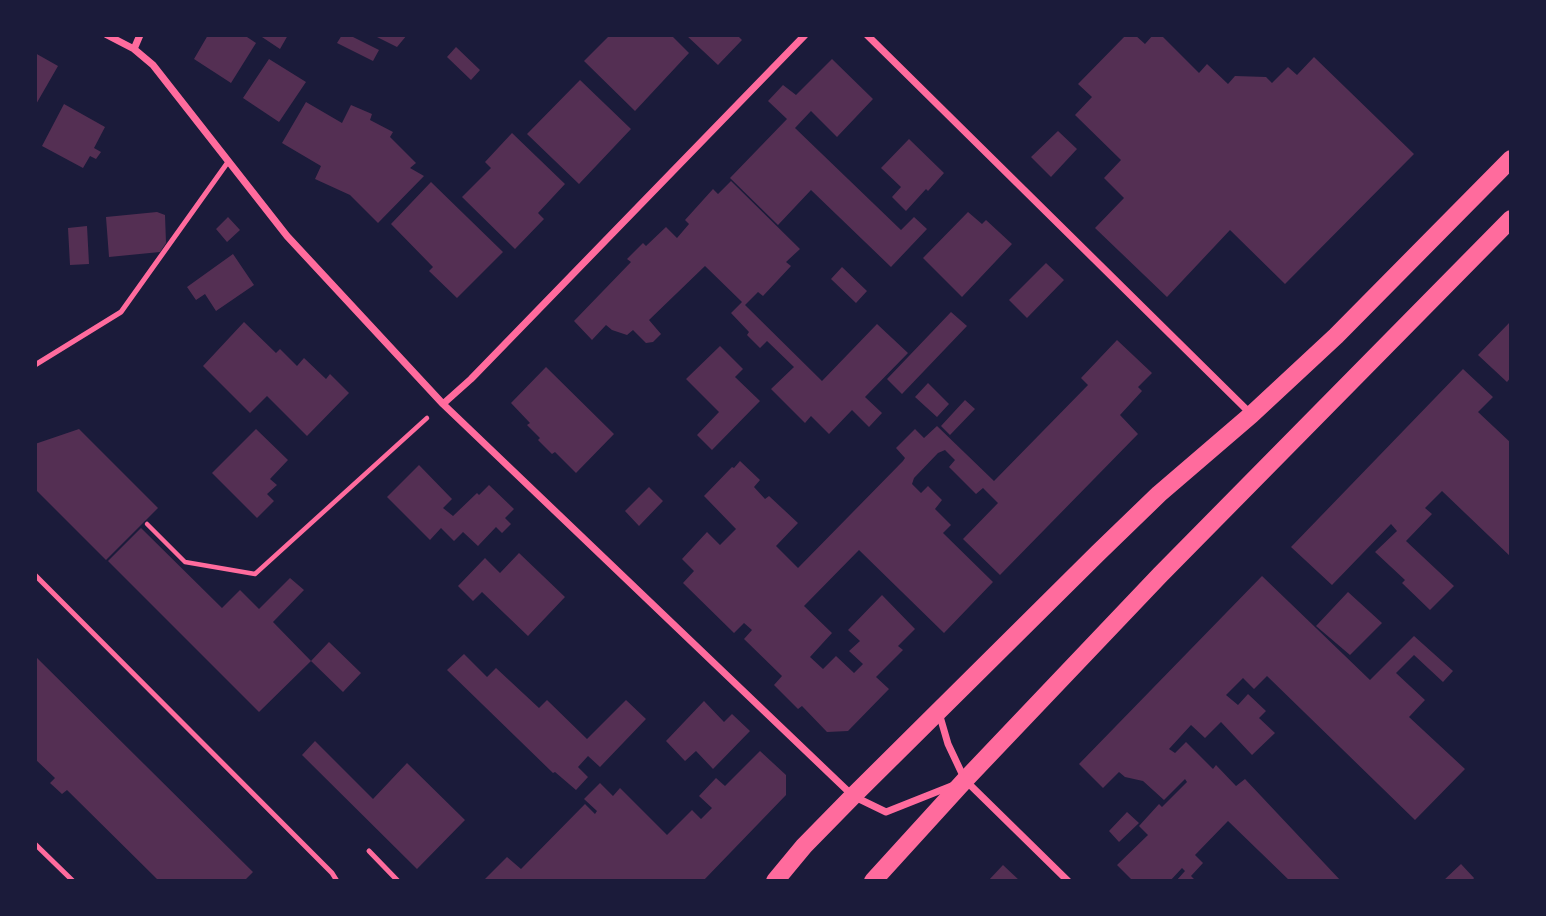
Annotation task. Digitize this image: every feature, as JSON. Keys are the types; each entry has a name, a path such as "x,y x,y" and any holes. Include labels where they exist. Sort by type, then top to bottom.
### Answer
{"main road":[{"path":"775,881 804,846 853,796 1159,494 1251,415 1336,336 1511,159"},
{"path":"873,881 1160,575 1511,219"}],"street":[{"path":"107,35 134,49 153,65 286,236 443,404 853,796 886,811 965,780"},
{"path":"134,49 139,35"},
{"path":"443,404 471,379 804,35"},
{"path":"867,35 1251,415"},
{"path":"938,712 948,744 965,780 1068,881"}],"lane":[{"path":"35,365 121,312 228,162"},
{"path":"35,575 337,881"},
{"path":"35,844 74,881"},
{"path":"369,851 398,881"}],"path":[{"path":"147,524 185,562 255,575 443,404"}],"building":[{"path":"208,35 244,35 256,43 231,83 194,59"},
{"path":"259,35 288,35 280,49"},
{"path":"342,35 349,35 379,50 373,61 337,43"},
{"path":"373,35 407,35 397,47"},
{"path":"610,35 671,35 689,53 635,111 584,61"},
{"path":"686,35 737,35 742,40 718,65"},
{"path":"1126,35 1135,35 1145,44 1153,35 1161,35 1199,73 1207,64 1228,84 1235,76 1266,77 1272,83 1288,67 1297,75 1314,57 1414,154 1285,284 1230,230 1167,297 1095,228 1124,198 1104,178 1121,160 1075,115 1092,97 1078,84"},
{"path":"456,47 480,70 471,80 447,57"},
{"path":"35,53 58,66 35,106"},
{"path":"269,59 306,82 279,122 243,98"},
{"path":"832,59 873,99 837,137 811,111 795,128 901,230 914,217 927,229 891,267 811,190 778,225 730,178 787,119 768,101 783,85 796,95"},
{"path":"580,80 631,129 579,184 527,134"},
{"path":"306,102 342,123 351,105 372,114 370,120 393,132 390,137 416,163 410,168 424,176 378,223 350,195 315,179 321,166 282,143"},
{"path":"64,104 105,127 94,148 101,152 96,159 90,156 83,168 42,146"},
{"path":"1058,131 1077,149 1051,177 1031,157"},
{"path":"512,133 565,184 538,213 544,219 515,249 462,197 491,168 485,162"},
{"path":"909,139 944,173 906,211 892,197 901,187 881,168"},
{"path":"731,181 800,249 786,262 791,266 763,296 758,292 745,305 822,381 877,324 908,353 865,397 882,413 869,427 852,410 829,434 811,416 805,423 771,389 794,367 767,341 760,348 747,335 749,332 731,313 742,302 705,266 649,320 661,334 653,342 646,343 633,330 627,335 606,325 592,340 574,321 631,262 627,259 643,243 646,246 666,227 677,238 689,224 685,220 713,189 718,194"},
{"path":"431,182 503,252 457,298 429,271 433,267 391,224"},
{"path":"157,212 165,215 166,243 160,252 109,257 106,217"},
{"path":"968,212 982,224 986,220 1012,244 962,297 923,258"},
{"path":"228,217 240,230 227,242 216,229"},
{"path":"87,226 89,264 70,265 68,228"},
{"path":"233,254 254,285 216,311 205,294 196,300 187,287"},
{"path":"1046,263 1064,280 1027,318 1009,300"},
{"path":"842,267 867,291 856,303 831,279"},
{"path":"951,312 967,326 902,394 887,379"},
{"path":"1511,321 1511,377 1507,382 1478,355"},
{"path":"244,322 276,353 280,349 297,366 304,358 326,379 330,374 349,393 307,436 267,396 250,413 203,366"},
{"path":"1117,340 1152,373 1138,387 1142,391 1120,415 1138,434 1000,575 963,539 998,503 983,488 976,494 949,467 955,460 945,450 938,453 914,478 912,484 921,493 928,486 942,500 935,509 951,525 943,533 993,582 944,633 859,550 804,606 832,633 810,657 823,669 836,656 854,673 863,664 849,651 860,641 848,630 882,595 915,629 898,646 903,650 876,677 889,689 848,731 827,732 802,706 798,709 774,685 782,676 744,639 752,630 744,623 734,633 683,583 694,571 682,559 707,532 720,545 736,529 704,496 740,461 760,480 754,487 765,499 769,496 798,523 776,546 798,568 903,461 905,458 896,448 915,429 924,438 937,426 994,481 1088,385 1081,378"},
{"path":"720,346 743,369 735,377 760,401 712,450 697,435 719,412 686,379"},
{"path":"546,367 614,434 576,473 538,440 540,438 527,425 530,423 511,403"},
{"path":"1463,369 1493,397 1478,412 1511,443 1511,557 1442,491 1425,508 1432,514 1406,541 1454,586 1430,610 1402,583 1405,580 1375,552 1397,531 1391,524 1332,585 1291,547"},
{"path":"928,383 949,404 937,417 915,397"},
{"path":"965,400 975,409 950,435 941,426"},
{"path":"79,429 158,508 106,560 35,489 35,444"},
{"path":"256,429 288,460 270,479 277,485 267,494 274,501 257,518 212,473"},
{"path":"419,465 452,499 443,508 453,516 489,485 514,509 505,518 511,524 502,533 496,527 478,546 463,532 454,541 441,528 430,540 387,497"},
{"path":"649,487 663,501 639,526 625,511"},
{"path":"141,528 222,608 240,590 259,609 290,578 304,590 273,622 311,661 259,712 108,561"},
{"path":"519,553 565,597 528,636 482,592 473,601 458,586 485,558 500,573"},
{"path":"1262,576 1370,680 1414,636 1453,671 1443,682 1414,655 1396,673 1425,700 1409,717 1465,769 1415,820 1267,676 1254,689 1243,678 1226,695 1238,705 1248,694 1266,711 1259,718 1275,733 1252,755 1221,722 1205,738 1191,725 1169,749 1175,753 1186,742 1213,769 1216,765 1236,786 1245,779 1341,881 1290,881 1228,821 1195,855 1203,863 1191,876 1196,881 1176,881 1185,871 1182,868 1170,881 1133,881 1117,865 1148,835 1139,826 1159,804 1162,807 1187,782 1185,779 1164,800 1143,781 1125,777 1119,772 1103,788 1079,764"},
{"path":"1348,592 1382,623 1350,655 1316,626"},
{"path":"329,642 361,673 343,692 311,661"},
{"path":"464,654 487,677 496,668 539,708 547,700 587,739 626,700 646,719 600,767 588,756 578,767 588,777 576,790 553,773 447,670"},
{"path":"35,656 253,872 244,881 159,881 67,790 62,794 50,783 55,778 35,759"},
{"path":"704,701 724,722 732,714 750,731 713,769 696,751 685,761 666,741"},
{"path":"315,741 373,799 407,763 465,820 417,869 302,755"},
{"path":"760,751 786,775 786,795 703,881 483,881 507,857 521,869 585,804 595,814 597,811 584,799 600,783 613,796 620,788 667,835 692,810 701,819 712,808 699,796 716,778 725,786"},
{"path":"1127,812 1139,823 1119,842 1109,831"},
{"path":"1461,864 1474,878 1472,881 1443,881"},
{"path":"1003,865 1020,881 988,881"}]}
